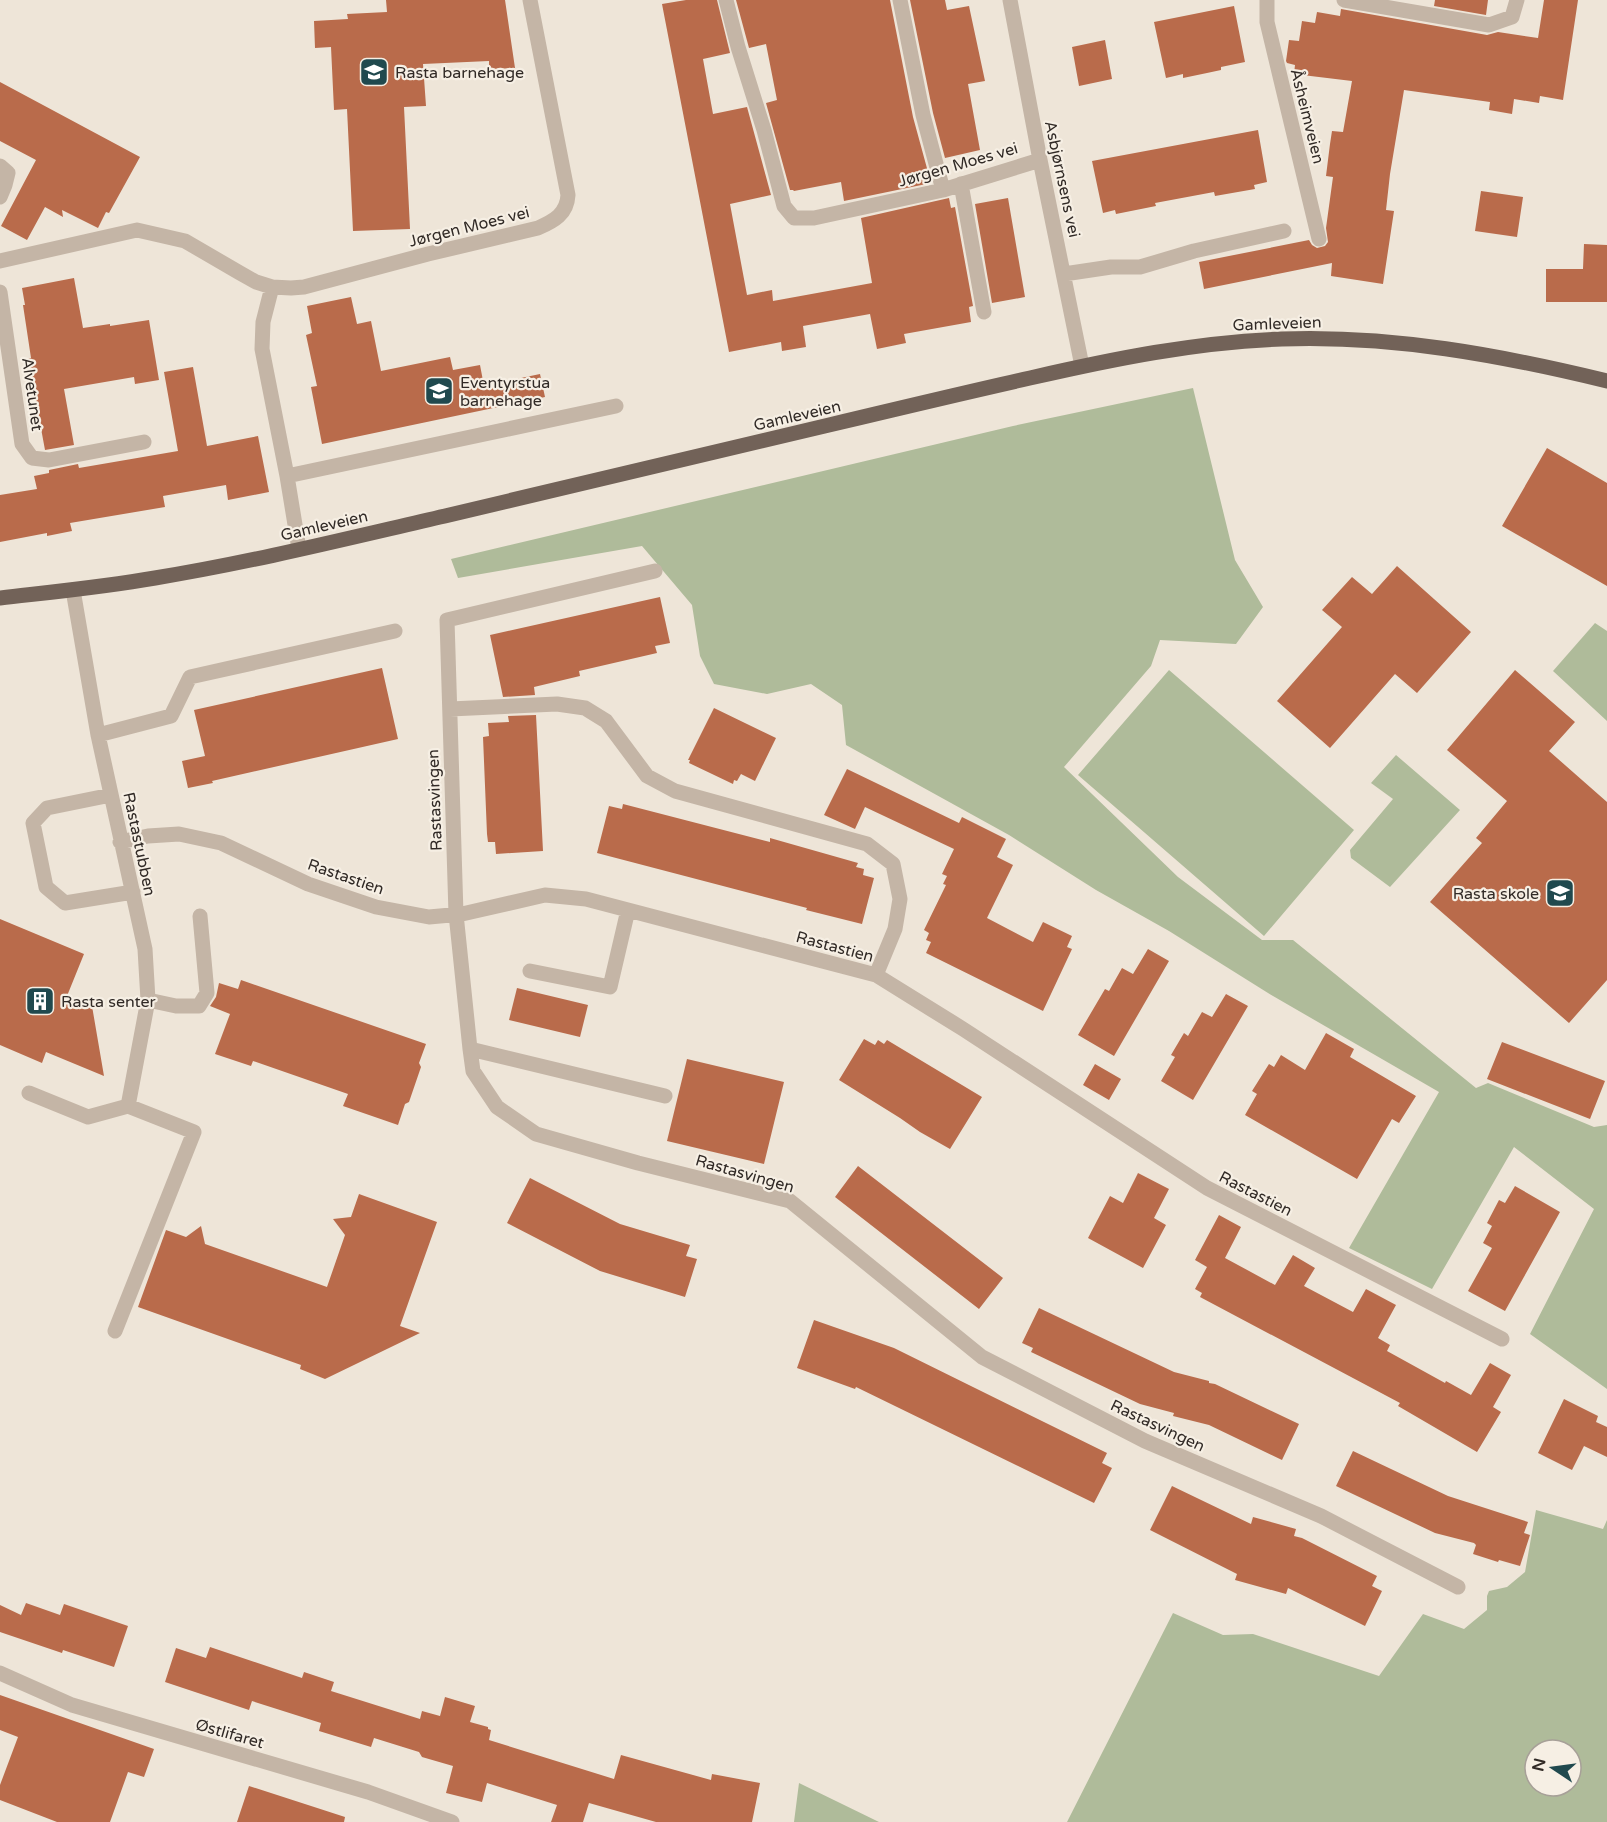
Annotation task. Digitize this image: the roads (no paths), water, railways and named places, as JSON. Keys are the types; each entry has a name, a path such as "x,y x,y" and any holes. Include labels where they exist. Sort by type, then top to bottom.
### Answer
{"main road":[{"name":"Gamleveien","path":"0,598 158,578 299,549 1082,366 1144,354 1235,342 1323,339 1375,341 1436,347 1533,364 1607,381"}],"street":[{"name":"Jørgen Moes vei","path":"0,261 137,230 185,241 256,282 272,287 291,288 304,287 538,228 559,217 565,210 568,195 530,0"},
{"name":"Jørgen Moes vei","path":"726,0 784,206 794,218 814,218 943,190 1040,160"},
{"path":"900,0 923,115 943,190"},
{"name":"Asbjørnsens vei","path":"1010,0 1082,366"},
{"name":"Åsheimveien","path":"1267,0 1267,22 1319,239"},
{"path":"1344,0 1489,25 1512,17 1517,0"},
{"path":"0,166 8,173 0,197"},
{"path":"961,184 984,312"},
{"path":"1064,274 1111,267 1140,267 1194,251 1284,231"},
{"path":"272,287 263,322 262,349 299,549"},
{"name":"Alvetunet","path":"0,292 22,444 32,458 49,460 144,442"},
{"path":"287,476 616,406"},
{"name":"Rastasvingen","path":"655,571 447,620 456,914 473,1071 497,1107 536,1134 638,1163 790,1201 982,1357 1145,1441 1321,1516 1458,1587"},
{"name":"Rastastubben","path":"73,590 98,735 145,949 148,1000 128,1106"},
{"path":"98,735 171,716 190,677 395,631"},
{"path":"450,709 558,704 585,708 606,721 647,776 675,791 867,843 893,864 900,899 895,929 876,975"},
{"path":"111,795 47,808 33,823 46,887 66,903 133,892"},
{"name":"Rastastien","path":"120,842 148,836 179,834 221,843 308,884 376,907 429,917 456,914 545,895 586,899 876,975 1207,1188 1502,1339"},
{"path":"530,970 610,987 628,910"},
{"path":"148,1000 176,1006 198,1006 207,993 200,916"},
{"path":"470,1049 664,1096"},
{"path":"30,1093 88,1117 128,1106 194,1132 115,1331"},
{"name":"Østlifaret","path":"0,1673 72,1705 368,1792 452,1822"}],"place":[{"name":"Rasta barnehage","path":"374,72"},
{"name":"Eventyrstua barnehage","path":"439,391"},
{"name":"Rasta skole","path":"1560,893"},
{"name":"Rasta senter","path":"40,1001"}]}
